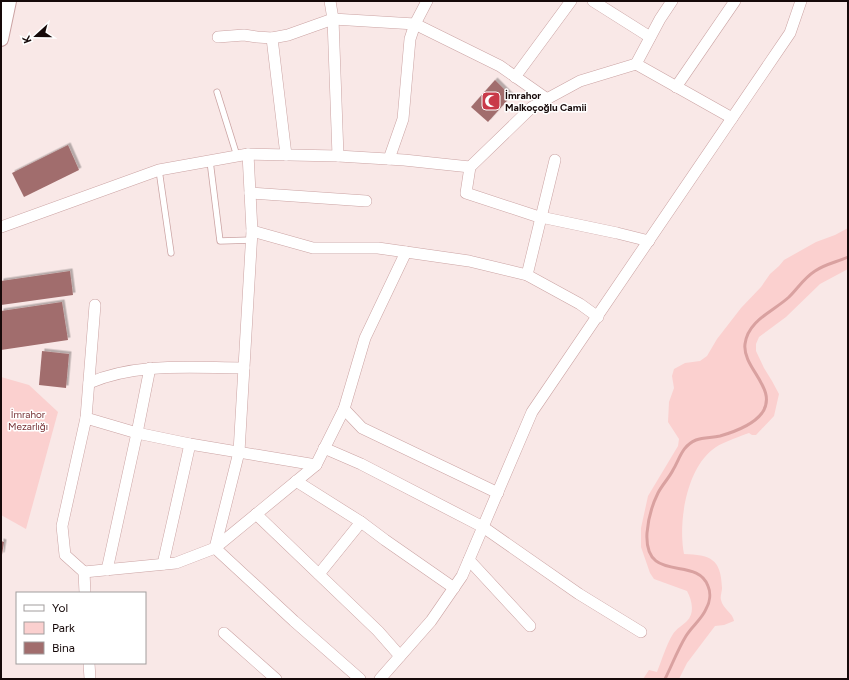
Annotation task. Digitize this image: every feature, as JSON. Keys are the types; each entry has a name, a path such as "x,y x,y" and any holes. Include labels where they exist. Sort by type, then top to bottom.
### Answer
{"street":[{"path":"1,38 9,1"},
{"path":"330,1 333,19 338,156"},
{"path":"515,77 571,1"},
{"path":"593,1 650,37"},
{"path":"649,241 542,218 466,193 470,167 532,107 580,81 636,64 660,19 672,1"},
{"path":"676,87 735,1"},
{"path":"380,679 431,621 462,576 532,412 790,33 801,1"},
{"path":"389,159 404,119 410,40 424,3"},
{"path":"218,37 244,35 272,38 288,35 333,19 415,24 500,66 547,99"},
{"path":"272,38 286,155"},
{"path":"636,64 732,118"},
{"path":"1,227 159,170 248,154 338,156 389,159 470,167"},
{"path":"215,548 239,452 252,235 248,154"},
{"path":"527,276 555,160"},
{"path":"250,193 366,201"},
{"path":"252,235 313,248 378,248 469,261 527,276 580,304 598,316"},
{"path":"84,572 176,563 215,548 316,465 344,409 365,338 406,252"},
{"path":"85,592 84,572 65,554 62,526 86,418 95,305"},
{"path":"89,383 103,376 150,368 244,368"},
{"path":"107,570 150,368"},
{"path":"344,409 362,428 498,493"},
{"path":"86,418 137,433 190,444 316,465"},
{"path":"163,564 190,444"},
{"path":"324,448 361,464 483,526 579,594 641,632"},
{"path":"296,481 361,522 454,588"},
{"path":"256,514 378,631 400,656"},
{"path":"319,574 361,522"},
{"path":"215,548 294,621 360,679"},
{"path":"468,560 530,626"},
{"path":"224,633 276,679"},
{"path":"89,664 90,679"}],"lane":[{"path":"217,92 237,156"},
{"path":"210,161 220,241 252,235"},
{"path":"159,170 171,253"}],"green space":[{"path":"848,228 848,269 820,284 786,317 759,337 756,344 756,351 779,394 774,416 756,435 749,433 715,447 703,459 690,484 683,513 682,541 684,554 707,557 716,564 721,578 721,600 734,621 724,625 715,626 687,663 679,679 643,679 649,670 657,672 673,634 690,618 692,610 687,591 654,579 650,573 641,547 641,528 648,496 678,446 679,439 668,422 669,402 674,388 672,376 674,369 685,363 700,361 707,356 717,339 741,308 784,260 816,242 835,235"},
{"name":"İmrahor Mezarlığı","path":"1,377 29,385 58,412 26,529 1,515"}],"building":[{"name":"İmrahor Malkoçoğlu Camii","path":"495,80 511,96 488,122 471,107"},
{"path":"68,145 79,170 24,197 12,173"},
{"path":"70,271 73,295 1,305 1,281"},
{"path":"62,302 68,340 1,350 1,311"},
{"path":"42,351 69,354 66,388 39,385"},
{"path":"1,541 4,542 2,555 1,555"}],"waterway":[{"path":"665,679 686,636 704,613 710,595 708,586 702,577 693,572 662,564 654,559 648,549 648,523 656,498 687,446 699,439 720,436 737,430 754,421 762,413 766,404 766,395 746,353 745,344 751,328 762,317 789,297 811,274 823,267 848,257"}],"place":[{"name":"İmrahor Malkoçoğlu Camii","path":"491,101"}]}
